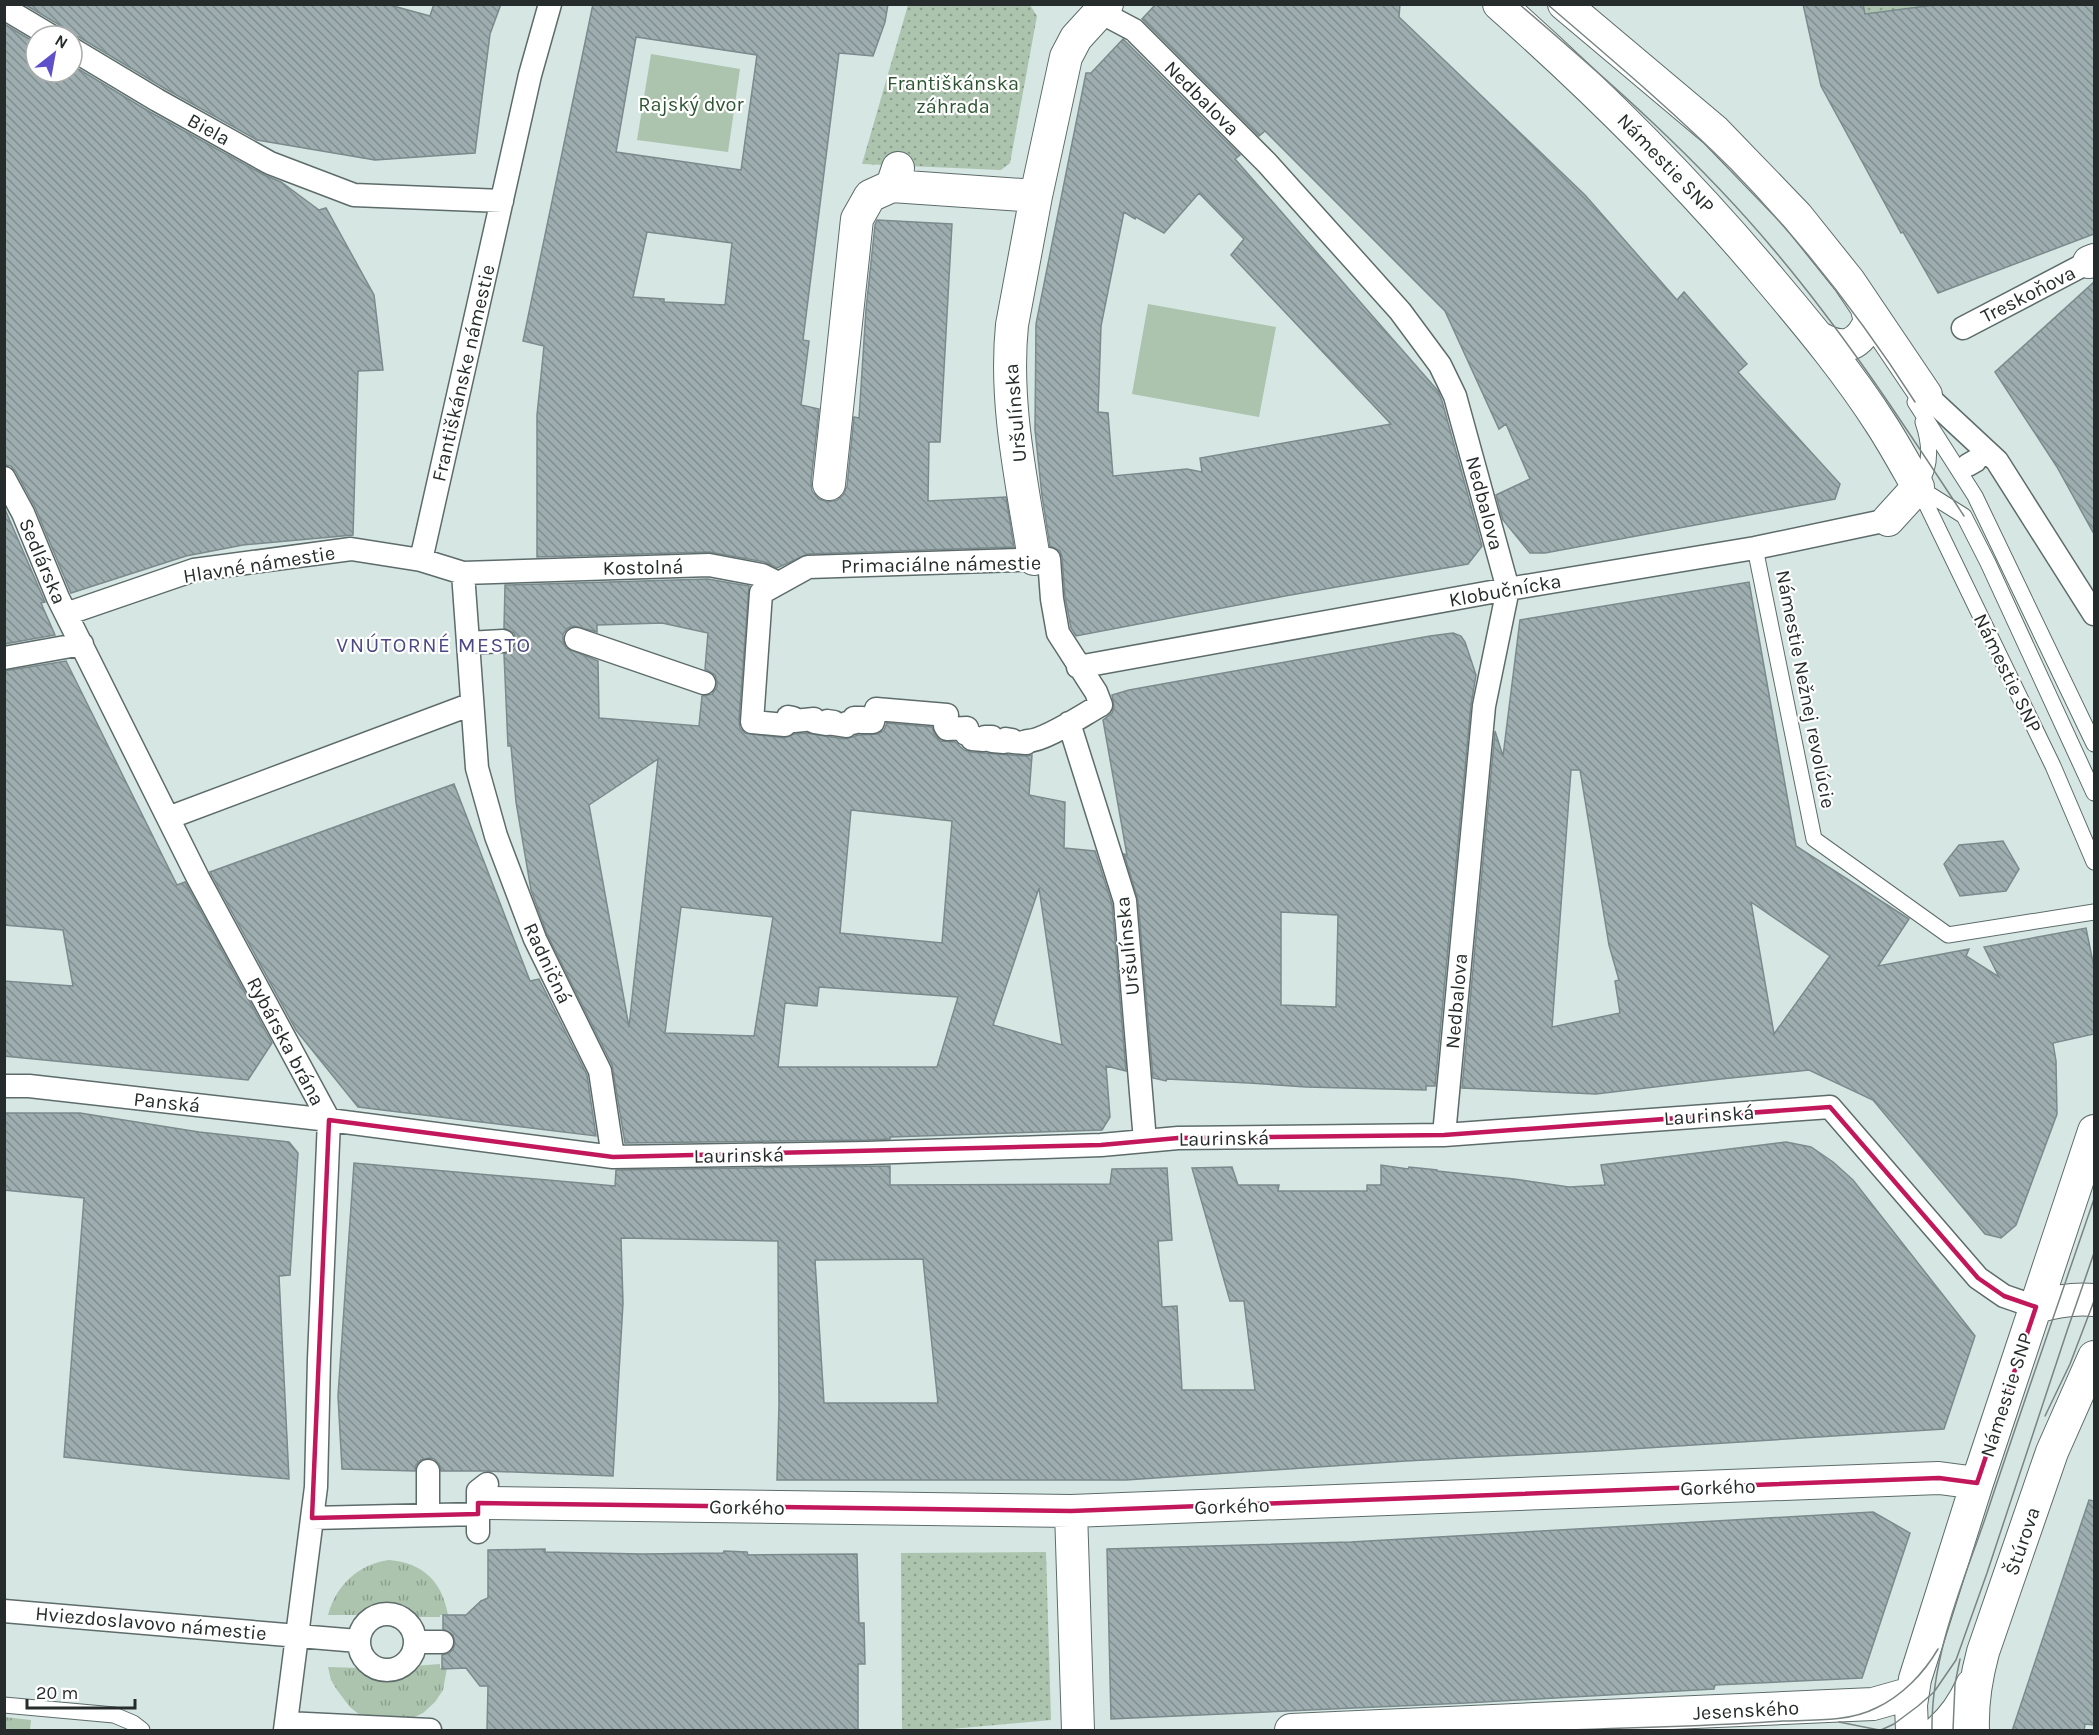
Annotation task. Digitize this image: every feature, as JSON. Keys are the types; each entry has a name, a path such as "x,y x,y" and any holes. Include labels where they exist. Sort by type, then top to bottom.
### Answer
{"street":[{"name":"Františkánske námestie","path":"423,553 531,75 550,4"},
{"name":"Námestie SNP","path":"1499,4 1632,127 1723,223 1818,337 1881,424 1918,487"},
{"path":"1564,4 1686,106 1742,157 1797,216 1849,281 1920,398 1997,461 2094,614"},
{"name":"Uršulínska","path":"1034,560 1011,417 1012,325 1036,196 1066,57 1072,44 1098,7"},
{"name":"Nedbalova","path":"1098,7 1134,30 1267,163 1379,286 1431,352 1455,396 1508,589 1484,706 1444,1135"},
{"path":"4,8 31,24"},
{"name":"Biela","path":"84,56 270,163 354,195 502,201"},
{"path":"829,484 857,219 870,196 895,176 1036,196"},
{"name":"Treskoňova","path":"1963,328 2092,261"},
{"path":"1818,337 1833,345 1848,345 1859,339 1870,321 1867,309"},
{"name":"Sedlárska","path":"4,478 23,513 66,614 82,644"},
{"name":"Klobučnícka","path":"1078,667 1508,589 1755,548 1888,520 1918,487"},
{"name":"Hlavné námestie","path":"66,614 194,570 351,549 423,553 463,573 506,570"},
{"name":"Primaciálne námestie","path":"1049,559 1052,599 1058,633 1096,692 1101,705 1034,741 1026,743 1006,739 1004,742 992,741 992,737 985,737 984,740 972,739 972,736 966,734 967,728 948,729 945,726 946,716 908,711 876,709 873,722 861,722 862,718 854,718 854,723 847,723 846,726 834,724 834,722 826,724 814,722 814,719 794,721 793,718 788,717 785,725 752,722 761,593 778,583 808,567 1049,559"},
{"name":"Kostolná","path":"506,570 709,565 762,575 778,583"},
{"path":"4,658 82,644 168,818 472,704 463,573"},
{"path":"576,639 704,683"},
{"path":"468,643 503,641"},
{"name":"Radničná","path":"472,704 477,768 496,836 535,939 600,1071 613,1157"},
{"name":"Uršulínska","path":"1069,723 1125,901 1145,1141"},
{"name":"Rybárska brána","path":"168,818 329,1120 329,1359 312,1518"},
{"name":"Panská","path":"4,1086 329,1120"},
{"name":"Laurinská","path":"329,1120 613,1157 879,1153 1101,1145 1178,1138 1444,1135 1830,1107 1978,1278 2004,1296 2036,1307"},
{"name":"Námestie SNP","path":"1977,1483 2094,1131"},
{"name":"Námestie SNP","path":"2036,1307 2059,1300 2094,1300"},
{"name":"Štúrova","path":"1973,1731 1972,1710 1977,1673 2052,1452 2094,1357"},
{"path":"428,1471 428,1515"},
{"name":"Gorkého","path":"482,1507 1071,1511 1939,1478 1977,1483"},
{"path":"1912,1731 1910,1713 1912,1693 1977,1483"},
{"path":"430,1731 286,1727 312,1518 428,1515 482,1507"},
{"path":"1071,1511 1078,1731"},
{"name":"Hviezdoslavovo námestie","path":"4,1611 358,1641"},
{"path":"382,1614 394,1614 406,1620 413,1630 416,1642 413,1655 405,1665 393,1670 380,1670 368,1664 364,1659 360,1653 358,1641 362,1628 370,1619 382,1614"},
{"path":"416,1642 442,1642"},
{"path":"1940,1731 1952,1720 1965,1700 1977,1673"},
{"name":"Jesenského","path":"1291,1731 1873,1704 1912,1693"}],"lane":[{"path":"1920,398 1928,436 1929,461 1926,476 1918,487 1964,516 1993,573 2094,793"},
{"path":"1920,398 1975,496 2094,744"},
{"name":"Námestie SNP","path":"1918,487 2048,756 2094,862"},
{"name":"Námestie Nežnej revolúcie","path":"1755,548 1814,839 1948,935 2094,912"},
{"path":"4,1705 114,1715 133,1723 142,1731"}],"highlighted area":[{"path":"1830,1107 1978,1278 2004,1296 2036,1307 1977,1483 1939,1478 1071,1511 478,1503 478,1514 312,1518 329,1120 613,1157 1101,1145 1178,1138 1444,1135"}],"green space":[{"path":"1863,4 1942,5 1865,14"},
{"name":"Františkánska záhrada","path":"908,5 1030,5 1037,16 1010,163 1001,170 862,164"},
{"name":"Rajský dvor","path":"651,54 740,69 728,152 637,140"},
{"path":"1148,304 1276,327 1259,417 1132,394"},
{"path":"1046,1552 1051,1720 940,1730 902,1730 901,1553"},
{"path":"389,1560 412,1565 429,1576 441,1592 448,1615 413,1617 401,1608 392,1606 360,1615 328,1615 337,1594 350,1578 368,1566"},
{"path":"440,1664 440,1668 447,1668 443,1690 435,1702 423,1713 406,1721 361,1716 350,1707 337,1690 331,1680 328,1667 360,1668 377,1677 386,1677 396,1676 414,1666"},
{"path":"4,1717 31,1720 30,1730 5,1730"}],"building":[{"path":"24,4 386,4 430,16 434,4 501,4 490,34 475,153 375,160 257,140 84,40 84,24 58,24"},
{"path":"593,4 888,4 885,22 873,56 839,53 803,340 809,341 801,405 819,409 812,491 819,499 828,502 837,500 843,495 847,486 854,417 859,418 866,309 877,220 952,224 940,442 929,442 928,501 1006,497 1014,547 808,554 777,568 765,562 709,552 537,557 537,415 544,346 523,341","holes":["636,37 757,55 741,170 616,152","647,232 732,243 725,305 664,302 664,299 633,297"]},
{"path":"1156,4 1400,4 1399,17 1585,195 1677,300 1684,292 1747,364 1738,372 1840,484 1835,499 1545,553 1530,553 1503,520 1496,495 1530,479 1506,424 1499,429 1445,311 1265,131 1259,136 1142,19"},
{"path":"1803,4 1863,4 1865,14 1942,4 2094,4 2094,234 1938,293 1903,232 1901,233 1821,86"},
{"path":"4,24 24,36 24,84 84,84 84,72 150,112 264,175 281,182 319,210 326,208 374,295 383,370 358,371 353,535 243,545 186,556 71,593 35,507 16,472 11,466 4,465"},
{"path":"1123,39 1240,155 1235,159 1438,391 1482,546 1468,564 1076,636 1071,628 1065,597 1062,557 1060,551 1050,546 1042,496 1035,430 1036,324 1086,73 1091,73","holes":["1199,193 1244,239 1231,255 1391,424 1200,458 1202,472 1187,469 1113,476 1108,413 1098,412 1101,326 1124,212 1164,233"]},
{"path":"2094,282 2094,534 2057,467 1995,372"},
{"path":"4,507 45,602 41,603 55,635 4,644"},
{"path":"708,579 749,586 739,721 740,728 745,733 784,738 807,733 844,739 878,734 884,730 887,723 932,727 940,741 955,742 964,750 971,752 1032,755 1029,795 1065,802 1064,848 1095,851 1112,904 1126,1071 1106,1066 1110,1117 1102,1130 890,1137 890,1139 867,1140 625,1143 612,1065 547,934 531,890 516,802 511,746 508,746 504,654 515,648 516,641 514,633 504,628 505,585","holes":["662,623 708,633 705,669 715,675 717,687 712,694 702,696 699,726 599,718 598,661 566,648 563,641 563,634 568,628 574,626 597,632 597,625","658,759 629,1027 589,805","851,810 952,821 942,943 840,933","1039,888 1062,1045 993,1025","681,907 773,917 754,1036 665,1033","819,987 958,997 937,1067 778,1067 785,1003 817,1006"]},
{"path":"1749,582 1796,846 1909,919 1878,966 1969,949 1966,956 1999,977 1984,947 2086,928 2094,967 2094,1034 2053,1043 2056,1061 2057,1114 2016,1225 2001,1238 1985,1234 1873,1100 1809,1070 1596,1094 1462,1088 1495,731 1503,756 1520,620","holes":["1571,770 1580,770 1609,945 1619,980 1615,981 1620,1013 1552,1027","1751,902 1830,956 1774,1034"]},
{"path":"1453,633 1461,636 1476,675 1471,705 1435,1086 1426,1086 1426,1090 1306,1087 1167,1079 1166,1081 1153,1078 1138,900 1124,854 1127,855 1103,720 1112,713 1114,707 1112,695 1129,690","holes":["1281,912 1338,915 1336,1007 1281,1005"]},
{"path":"66,661 177,885 185,882 272,1043 248,1080 4,1056 4,981 73,986 63,930 4,925 4,671"},
{"path":"454,784 530,981 539,979 587,1075 596,1136 358,1107 296,1030 210,872"},
{"path":"2003,841 2019,869 2006,891 1960,896 1944,864 1959,845"},
{"path":"4,1113 80,1113 199,1132 289,1142 298,1153 290,1275 279,1276 289,1479 64,1457 84,1198 4,1190"},
{"path":"1786,1142 1811,1147 1833,1162 1853,1180 1975,1336 1944,1429 1126,1480 777,1480 778,1241 621,1238 623,1303 613,1476 441,1471 439,1464 429,1458 421,1460 416,1465 415,1471 342,1469 338,1396 354,1163 615,1186 616,1170 890,1166 890,1185 1110,1184 1112,1169 1167,1168 1172,1240 1158,1241 1162,1307 1177,1306 1182,1390 1255,1390 1244,1301 1230,1301 1192,1168 1232,1167 1238,1185 1279,1185 1278,1191 1367,1191 1367,1185 1381,1185 1381,1165 1569,1187 1605,1185 1601,1165","holes":["923,1259 938,1403 824,1403 815,1260"]},
{"path":"2089,1500 2094,1501 2094,1725 2085,1724 2084,1731 2012,1731"},
{"path":"1873,1512 1910,1533 1862,1678 1715,1685 1714,1689 1466,1703 1111,1719 1107,1549 1351,1542"},
{"path":"545,1549 545,1552 642,1554 723,1553 724,1551 747,1552 748,1555 857,1554 859,1623 864,1623 865,1664 858,1664 858,1731 487,1731 488,1686 480,1686 466,1668 442,1669 442,1655 449,1653 455,1643 453,1635 443,1629 443,1615 466,1615 481,1601 488,1598 488,1550"}],"tram line":[{"path":"1519,4 1684,152 1745,216 1825,314 1896,414 1964,516"},
{"path":"1547,4 1687,126 1757,196 1829,281 1874,341 1915,402"},
{"path":"1932,1730 1933,1702 1942,1648 1958,1595 2094,1199"},
{"path":"1881,1730 1894,1724 1934,1692 1956,1660 2094,1253"},
{"path":"2045,1416 2070,1364 2094,1301"},
{"path":"1558,1730 1670,1727 1818,1720 1854,1716 1876,1708 1895,1697 1919,1675 1938,1649"},
{"path":"1953,1730 1955,1684 1960,1659"},
{"path":"1839,1722 1879,1730"}],"district":[{"name":"VNÚTORNÉ MESTO","path":"434,645"}]}
